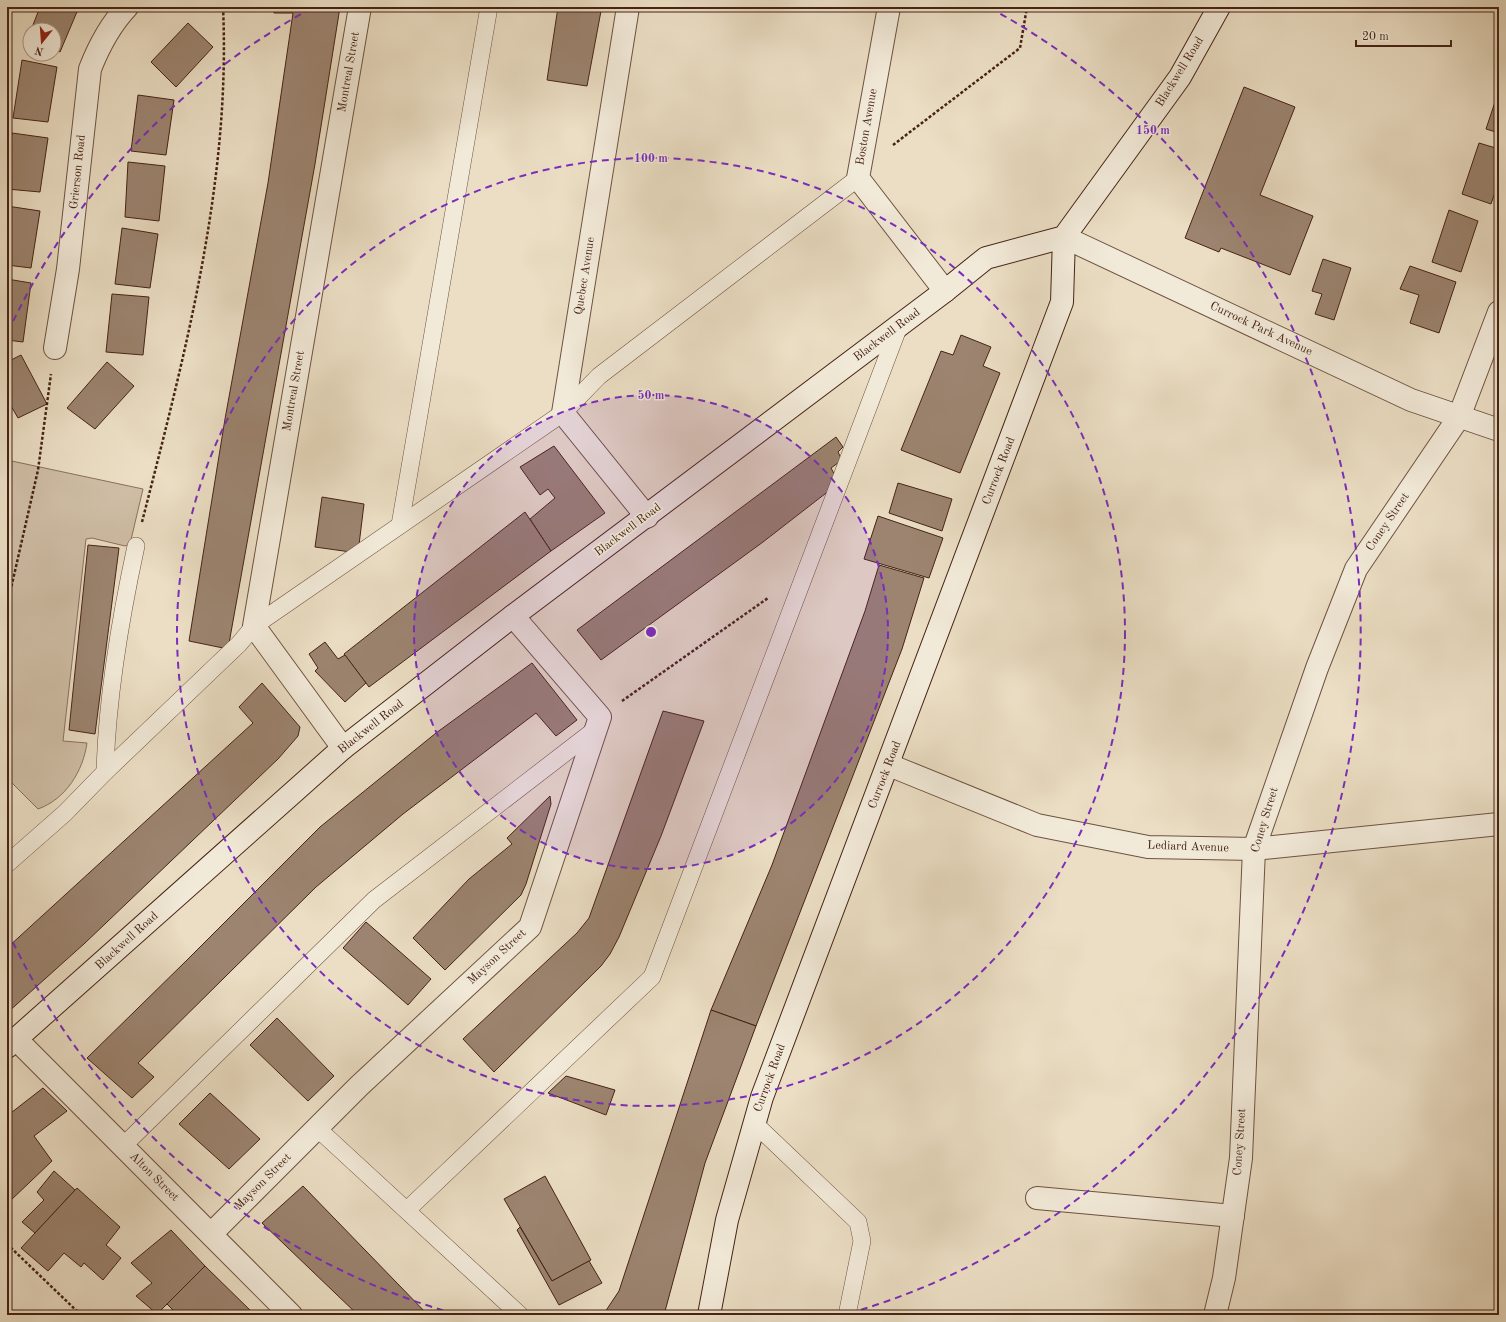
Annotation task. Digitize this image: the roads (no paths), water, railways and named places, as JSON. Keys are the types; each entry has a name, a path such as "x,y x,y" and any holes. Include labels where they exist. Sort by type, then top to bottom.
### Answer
{"street":[{"name":"Grierson Road","path":"55,348 68,269 90,69 98,50 116,18 127,7"},
{"name":"Montreal Street","path":"254,626 360,7"},
{"name":"Quebec Avenue","path":"563,413 628,7"},
{"name":"Boston Avenue","path":"889,7 859,175 945,291"},
{"name":"Blackwell Road","path":"12,1043 343,748 513,616 899,326 986,258 1064,237 1180,77 1219,7"},
{"name":"Currock Park Avenue","path":"1064,237 1411,400 1499,430"},
{"name":"Currock Road","path":"709,1315 727,1220 762,1097 889,765 1062,302 1064,237"},
{"path":"1459,417 1499,312"},
{"path":"563,413 647,516"},
{"name":"Coney Street","path":"1215,1315 1224,1278 1241,1158 1254,849 1317,668 1356,569 1459,417"},
{"path":"513,616 598,723"},
{"path":"254,626 343,748"},
{"name":"Mayson Street","path":"211,1234 359,1086 530,927 598,723"},
{"name":"Lediard Avenue","path":"889,765 1037,825 1148,847 1254,849 1499,824"},
{"name":"Alton Street","path":"12,1043 123,1146 291,1315"},
{"path":"1037,1198 1233,1216"}],"lane":[{"path":"400,525 489,7"},
{"path":"7,864 65,813 105,772 239,644 254,626 563,413 599,376 859,175"},
{"path":"407,1210 652,977 899,326"},
{"path":"105,772 106,734 121,622 136,546"},
{"path":"123,1146 374,900 598,723"},
{"path":"754,1123 858,1222 862,1240 847,1315"},
{"path":"317,1128 520,1315"}]}
